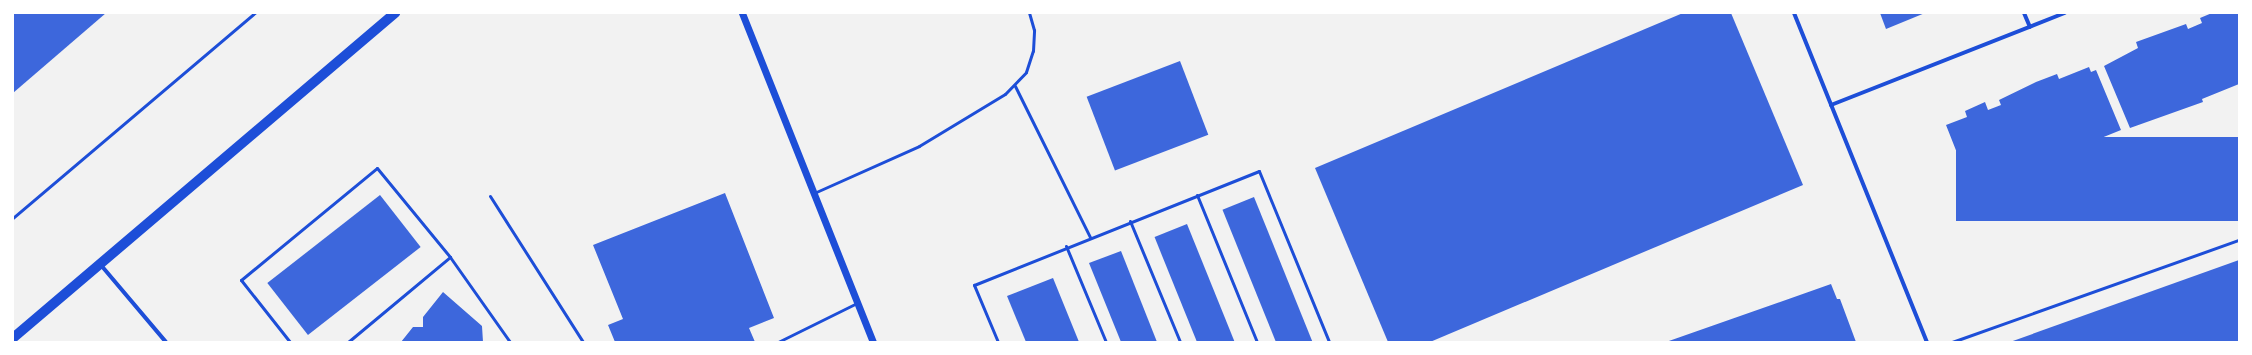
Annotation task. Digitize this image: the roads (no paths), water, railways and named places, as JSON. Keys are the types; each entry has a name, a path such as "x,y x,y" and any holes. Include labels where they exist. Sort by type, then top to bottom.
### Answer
{"main road":[{"path":"13,338 395,13"}],"street":[{"path":"742,13 873,342"},
{"path":"1794,13 1927,342"},
{"path":"2024,13 2030,27"},
{"path":"1831,105 2064,13"},
{"path":"100,264 166,342"}],"lane":[{"path":"814,193 919,146 984,108 1015,86 1033,51 1034,30 1029,13"},
{"path":"1015,86 1090,237"},
{"path":"290,342 241,280 378,168 450,257 510,342"},
{"path":"998,342 974,285 1066,246 1259,170 1329,342"},
{"path":"1197,195 1257,342"},
{"path":"490,196 583,342"},
{"path":"1130,221 1180,342"},
{"path":"1952,342 2239,240"},
{"path":"1066,246 1106,342"},
{"path":"348,342 450,257"},
{"path":"778,342 858,303"}]}
